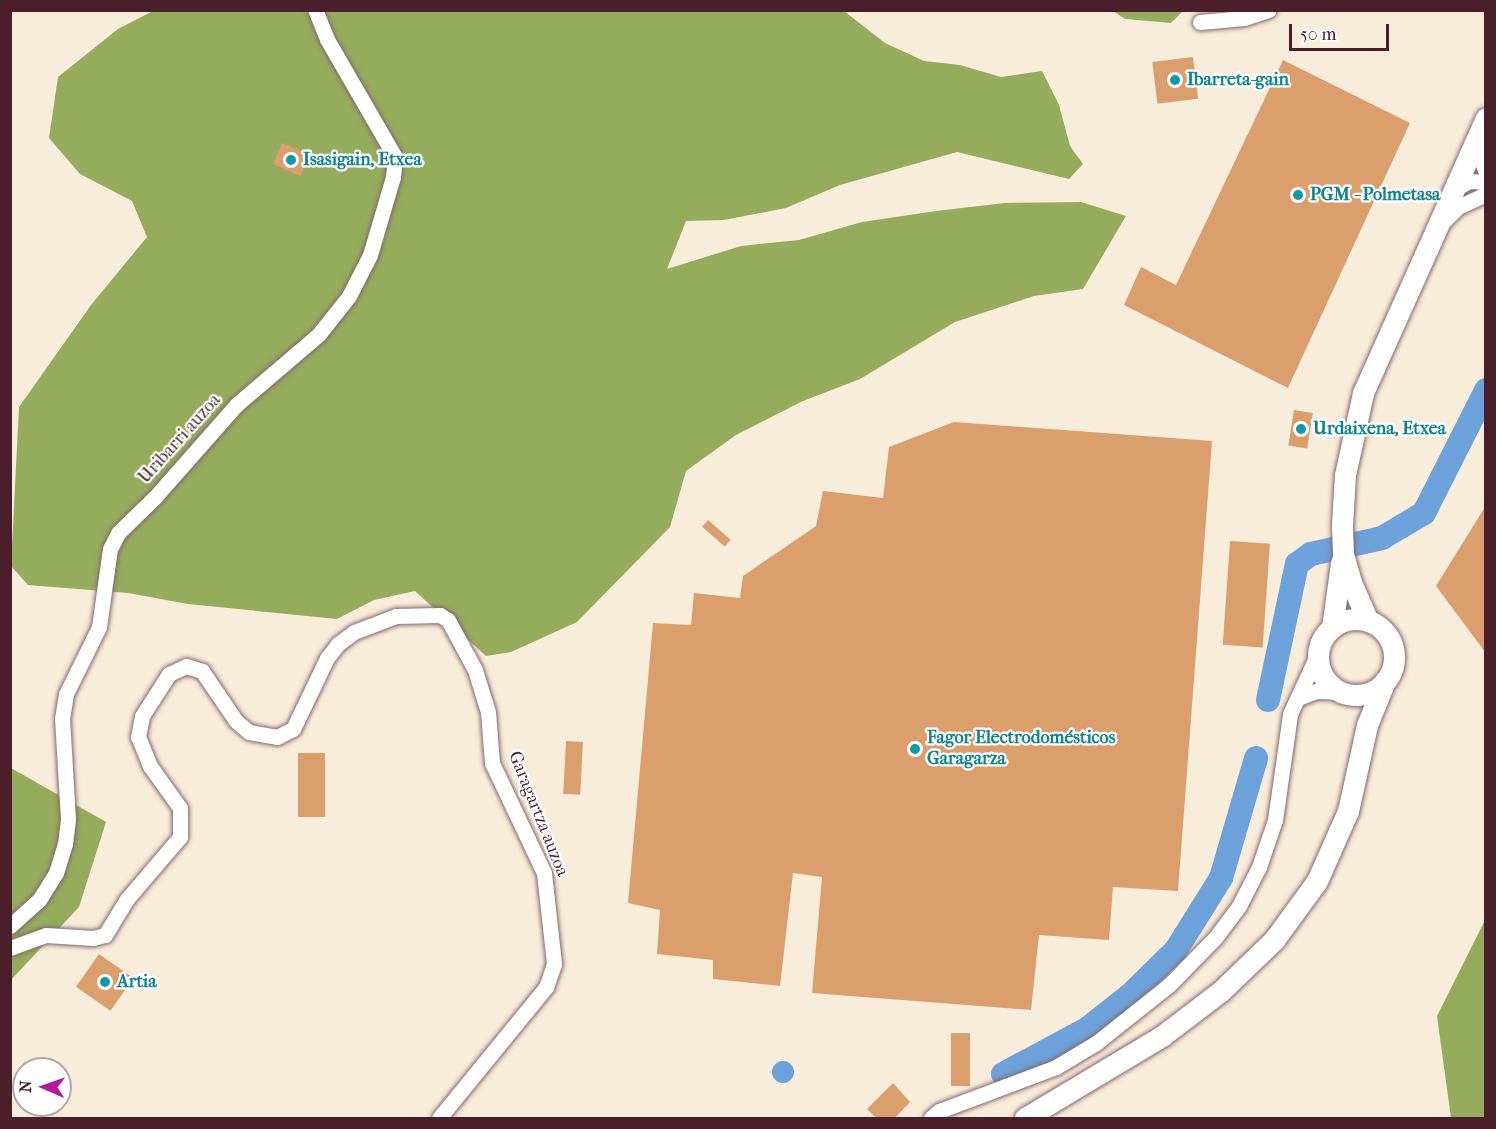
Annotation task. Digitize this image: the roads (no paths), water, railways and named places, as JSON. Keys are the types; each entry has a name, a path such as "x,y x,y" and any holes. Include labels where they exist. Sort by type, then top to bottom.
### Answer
{"main road":[{"path":"1362,743 1347,694 1321,672 1319,651 1332,628 1343,555 1345,475 1363,393 1432,233 1458,187 1469,152 1485,118"},
{"path":"1343,555 1368,621"},
{"path":"1025,1119 1162,1036 1221,990 1274,940 1317,881 1348,811 1362,743 1394,658 1392,643 1378,626 1368,621 1342,621 1332,628"},
{"path":"1347,694 1370,693 1385,681"}],"street":[{"name":"Uribarri auzoa","path":"10,926 39,900 56,873 65,844 68,819 63,710 66,694 99,627 110,549 118,533 155,497 236,405 319,334 349,296 370,255 393,177 396,157 327,39 315,10"},
{"path":"1200,22 1244,18 1269,10"},
{"path":"1485,125 1481,159 1485,173"},
{"path":"1458,187 1483,190"},
{"path":"1432,233 1458,207 1483,190"},
{"name":"Garagartza auzoa","path":"10,948 46,935 93,938 105,935 127,899 180,837 180,808 150,766 138,737 142,716 169,674 186,666 202,671 236,721 249,732 263,737 286,735 299,719 327,658 338,644 374,623 396,616 430,613 448,620 475,670 488,712 492,763 544,873 554,964 546,987 440,1119"},
{"path":"931,1119 939,1111 1056,1067 1096,1043 1169,985 1215,938 1239,906 1262,858 1275,820 1290,714 1319,651"},
{"path":"1298,698 1316,691 1347,694"}],"water":[{"path":"783,1061 791,1064 794,1072 791,1080 783,1083 775,1080 772,1072 775,1064"}],"waterway":[{"path":"1268,700 1297,564 1311,554 1382,538 1424,513 1486,390"},
{"path":"1003,1074 1087,1029 1130,995 1176,950 1221,878 1256,758"}],"place":[{"name":"Ibarreta-gain","path":"1175,80"},
{"name":"Isasigain, Etxea","path":"291,160"},
{"name":"PGM - Polmetasa","path":"1298,195"},
{"name":"Urdaixena, Etxea","path":"1301,429"},
{"name":"Fagor Electrodomésticos Garagarza","path":"915,749"},
{"name":"Artia","path":"105,982"}]}
